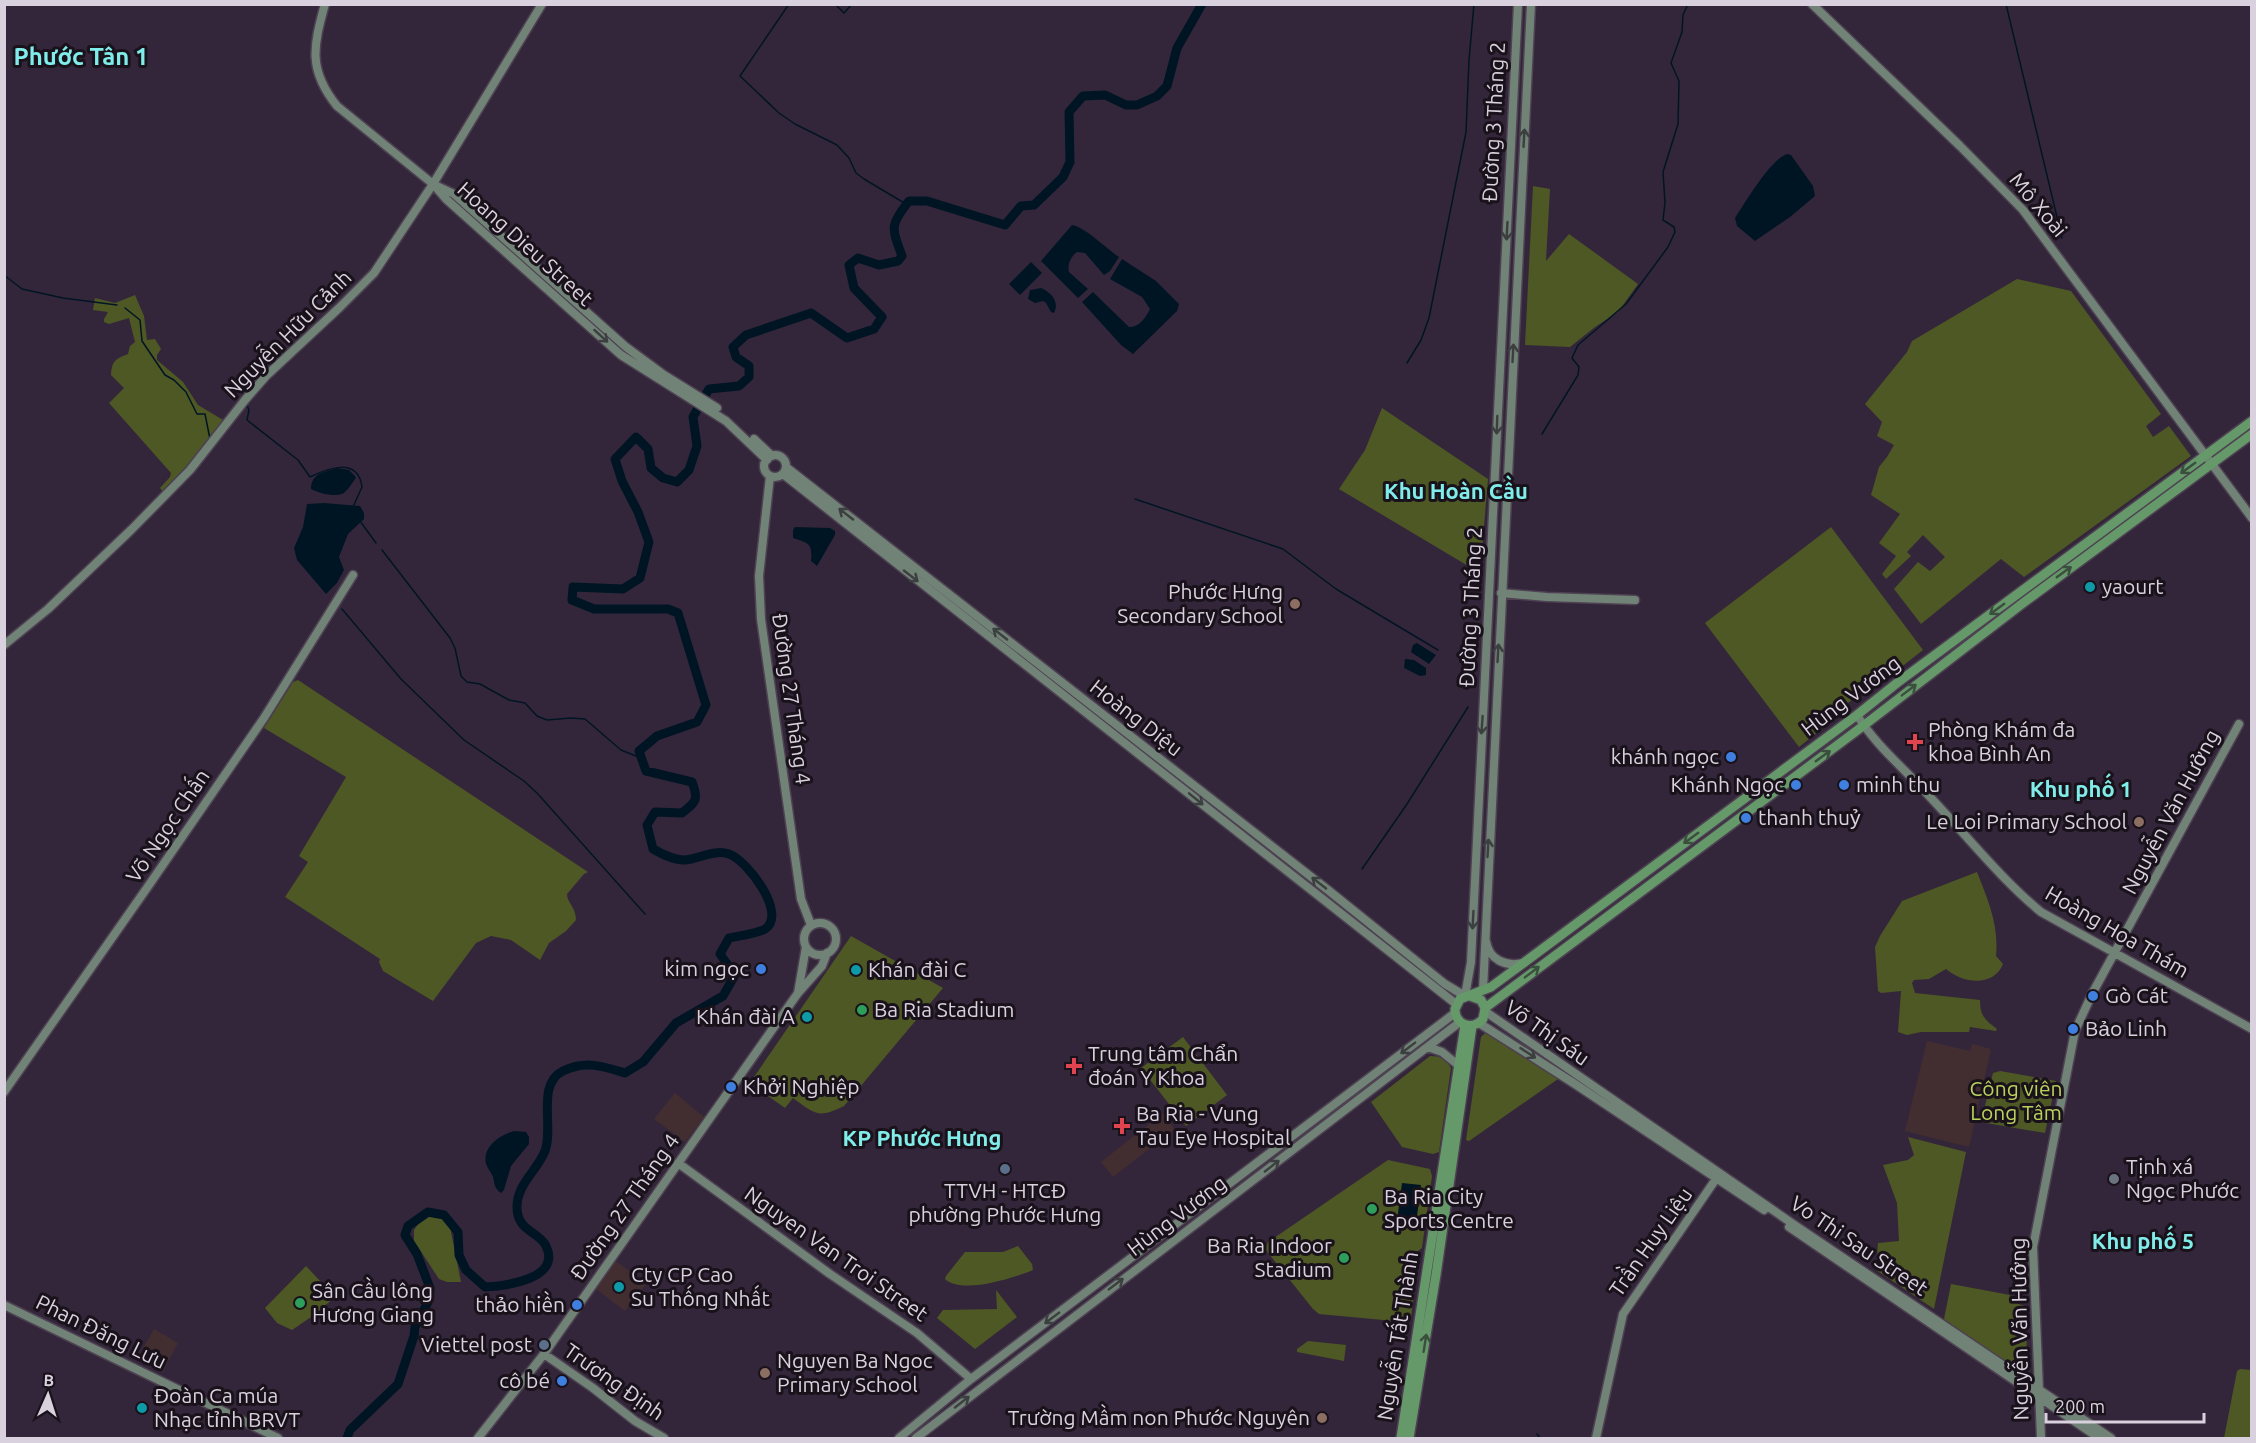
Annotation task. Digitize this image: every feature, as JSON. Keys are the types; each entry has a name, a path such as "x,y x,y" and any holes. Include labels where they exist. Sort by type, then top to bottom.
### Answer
{"main road":[{"name":"Hoang Dieu Street","path":"325,4 314,45 316,71 337,106 434,184 454,194 621,354 739,424 769,458"},
{"name":"Nguyễn Hữu Cảnh","path":"4,645 48,609 131,530 190,470 266,376 374,273 434,184 542,4"},
{"name":"Đường 3 Tháng 2","path":"1468,996 1518,4"},
{"name":"Đường 3 Tháng 2","path":"1483,990 1484,930 1531,4"},
{"name":"Mô Xoài","path":"1812,4 2023,210 2252,518"},
{"path":"1511,171 1522,172"},
{"path":"1498,385 1511,385"},
{"name":"Hùng Vương","path":"1485,1008 1863,726 2209,459 2252,421"},
{"name":"Hùng Vương","path":"899,1438 971,1379 1456,1008 1468,996 1491,987 1857,716 1936,654 2209,459 2252,434"},
{"path":"769,458 782,458 784,470 777,477 770,476 765,469 769,458"},
{"name":"Hoàng Diệu","path":"784,470 1238,826 1445,984 1468,996"},
{"name":"Đường 27 Tháng 4","path":"770,476 759,576 761,619 801,899 811,925"},
{"name":"Võ Ngọc Chấn","path":"4,1092 264,718 353,575"},
{"path":"1501,593 1635,600"},
{"path":"1936,654 1943,663"},
{"name":"Hoàng Hoa Thám","path":"1857,716 1863,726 2035,908 2059,924 2252,1029"},
{"name":"Nguyễn Văn Hưởng","path":"2041,1438 2033,1265 2034,1234 2068,1078 2075,1031 2092,994 2239,724"},
{"path":"1792,763 1799,774"},
{"path":"1714,821 1721,832"},
{"name":"Hoàng Diệu","path":"1238,826 1456,1008"},
{"path":"798,993 806,947 804,937 807,929 811,925 822,923 833,929 835,945 827,953 817,954 806,947"},
{"path":"1484,930 1487,947 1498,961 1516,965 1524,963"},
{"name":"Đường 27 Tháng 4","path":"478,1438 544,1354 798,993 822,966 827,953"},
{"path":"1483,990 1485,1008"},
{"path":"1468,996 1476,996 1485,1008"},
{"path":"1456,1008 1469,1024 1485,1008"},
{"name":"Võ Thị Sáu","path":"1485,1008 1718,1176"},
{"name":"Hùng Vương","path":"916,1438 1428,1047 1469,1024"},
{"name":"Võ Thị Sáu","path":"1469,1024 1566,1078 1718,1176"},
{"name":"Nguyễn Tất Thành","path":"1401,1438 1458,1065 1469,1024"},
{"name":"Nguyễn Tất Thành","path":"1409,1438 1449,1190 1469,1024"},
{"path":"1428,1047 1442,1052 1458,1065"},
{"name":"Nguyen Van Troi Street","path":"678,1163 830,1274 917,1333 971,1379"},
{"name":"Vo Thi Sau Street","path":"1718,1176 2039,1394 2099,1438"},
{"name":"Trần Huy Liệu","path":"1596,1438 1623,1314 1718,1176"},
{"name":"Phan Đăng Lưu","path":"4,1305 278,1438"},
{"name":"Trương Định","path":"544,1354 588,1384 635,1421 664,1438"},
{"name":"Vo Thi Sau Street","path":"2039,1394 2111,1438"}],"shaded area":[{"path":"1927,1041 1970,1051 1972,1044 1991,1049 1969,1147 1905,1131"},
{"path":"675,1093 704,1117 685,1142 654,1119"},
{"path":"1163,1113 1175,1129 1113,1177 1101,1162"},
{"path":"616,1261 646,1284 625,1311 595,1288"},
{"path":"154,1329 178,1343 163,1371 141,1360 139,1355"}],"green space":[{"path":"1533,186 1550,189 1546,261 1569,234 1638,284 1618,312 1570,347 1525,345"},
{"path":"2017,279 2071,291 2161,414 2146,426 2153,437 2169,426 2191,456 2024,577 2001,559 1921,624 1894,589 1918,562 1930,571 1945,557 1923,535 1907,552 1911,556 1886,579 1882,574 1896,556 1879,543 1900,514 1871,495 1879,467 1894,445 1877,436 1882,422 1865,404 1907,352 1912,341"},
{"path":"135,295 144,316 147,340 155,339 161,349 157,360 183,382 198,405 223,420 197,457 162,491 160,488 171,473 109,403 124,388 111,375 113,364 117,359 128,354 130,346 135,342 129,318 109,324 104,322 108,312 93,310 95,298 115,303"},
{"path":"1382,408 1488,479 1480,573 1339,489 1365,450"},
{"path":"1831,527 1923,650 1881,683 1875,682 1844,706 1844,711 1799,747 1705,623"},
{"path":"298,680 588,872 567,894 576,920 566,931 549,943 540,960 511,940 491,936 476,943 433,1001 383,971 380,959 285,897 308,862 299,856 346,777 264,728 293,682"},
{"path":"1977,872 1994,923 1996,956 2003,964 1998,972 1985,980 1960,978 1946,969 1929,979 1914,980 1912,983 1915,993 1980,1000 1984,1017 1997,1029 1996,1031 1970,1027 1969,1032 1921,1032 1907,1035 1898,1032 1901,991 1881,993 1878,991 1875,947 1880,936 1902,901"},
{"name":"Ba Ria Stadium","path":"851,936 943,988 844,1106 817,1113 793,1098 785,1108 758,1089 753,1082 754,1077"},
{"path":"1486,1032 1491,1032 1558,1079 1469,1141 1466,1140 1481,1037"},
{"path":"1183,1037 1227,1095 1186,1126 1141,1068"},
{"path":"1430,1056 1443,1059 1451,1068 1439,1152 1433,1154 1402,1147 1371,1102"},
{"name":"Công viên Long Tâm","path":"2000,1071 2056,1081 2045,1133 1986,1123 1982,1118 1993,1073"},
{"path":"1908,1137 1966,1152 1934,1309 1876,1270 1878,1243 1899,1241 1897,1203 1883,1165 1908,1160 1914,1155"},
{"name":"Ba Ria City Sports Centre","path":"1388,1160 1430,1169 1432,1176 1422,1248 1414,1254 1410,1279 1415,1286 1411,1318 1405,1322 1319,1314 1265,1249 1268,1242"},
{"path":"431,1214 441,1217 450,1227 461,1282 447,1282 439,1279 414,1241 414,1230 423,1217"},
{"path":"1018,1246 1032,1264 1033,1270 988,1284 953,1284 945,1279 965,1252 1003,1252"},
{"name":"Sân Cầu lông Hương Giang","path":"306,1266 335,1297 292,1330 277,1323 265,1308"},
{"path":"1951,1284 2010,1295 2009,1301 2025,1306 2028,1381 1944,1319"},
{"path":"996,1290 1017,1317 975,1349 937,1318 943,1310 997,1309"},
{"path":"1308,1341 1346,1345 1344,1361 1297,1352 1297,1349"},
{"path":"2251,1370 2251,1438 2224,1438 2237,1371"}],"water":[{"path":"1787,154 1791,155 1813,186 1815,196 1790,217 1755,241 1737,226 1735,218 1773,164"},
{"path":"1072,225 1089,234 1119,257 1110,271 1104,275 1085,253 1077,252 1071,258 1069,272 1088,289 1078,298 1041,261"},
{"path":"1122,259 1156,281 1179,304 1177,311 1133,354 1121,345 1082,302 1093,292 1129,327 1136,326 1142,321 1150,309 1142,297 1110,279"},
{"path":"1031,262 1042,273 1020,295 1009,284"},
{"path":"1041,288 1054,298 1056,309 1054,313 1043,301 1035,303 1028,299 1030,290"},
{"path":"337,468 349,470 356,478 344,493 330,495 311,489 316,476"},
{"path":"307,504 360,506 364,513 364,519 348,534 339,557 344,570 337,583 326,594 297,560 294,548 303,527"},
{"path":"795,527 830,528 835,531 835,535 817,566 811,561 810,547 793,538"},
{"path":"1417,643 1436,655 1429,664 1411,652 1413,645"},
{"path":"1405,659 1414,660 1426,668 1426,675 1420,676 1404,668"},
{"path":"514,1131 526,1132 529,1144 511,1166 501,1193 495,1186 485,1158 493,1143 503,1135"},
{"path":"1402,1183 1421,1185 1416,1224 1397,1221"}],"waterway":[{"path":"789,4 740,76 779,113 795,124 837,145 849,158 856,173 906,204"},
{"path":"835,4 844,13 852,4"},
{"path":"347,1438 350,1430 398,1384 415,1327 428,1302 430,1288 417,1254 405,1235 408,1226 428,1212 444,1215 458,1232 459,1255 466,1270 485,1287 517,1282 539,1273 546,1266 549,1257 546,1246 521,1222 517,1207 520,1191 545,1151 548,1130 548,1096 555,1077 563,1071 586,1065 601,1066 625,1073 643,1062 676,1023 723,996 735,975 720,954 729,938 765,929 771,922 772,912 762,888 737,858 729,854 712,853 680,860 653,849 647,825 655,812 682,813 696,797 692,782 646,771 639,751 657,736 697,722 706,705 678,613 668,609 594,609 572,600 573,587 623,589 640,578 649,542 638,512 622,481 615,459 636,437 648,449 651,468 663,478 677,482 689,470 697,446 693,417 709,389 739,386 749,377 749,366 736,357 733,347 746,335 811,313 847,338 874,329 882,317 854,288 849,265 858,258 879,265 898,261 902,256 894,227 898,216 909,201 927,201 1005,225 1021,206 1034,205 1063,177 1070,162 1069,112 1083,96 1105,95 1126,105 1137,105 1157,96 1167,86 1177,48 1202,4"},
{"path":"1407,363 1421,340 1429,318 1466,132 1474,4"},
{"path":"1542,434 1578,375 1579,367 1572,358 1578,345 1626,304 1668,247 1675,232 1674,227 1663,220 1665,203 1663,172 1678,124 1679,81 1671,63 1682,32 1683,15 1688,4"},
{"path":"2006,4 2062,238"},
{"path":"4,275 22,289 63,298 117,305"},
{"path":"125,308 140,320 142,341 165,375 186,392 197,414 205,414 210,439"},
{"path":"246,403 249,410 247,420 298,460 310,477 341,467 355,472 362,487 353,507"},
{"path":"1135,499 1283,549 1336,589 1438,650"},
{"path":"360,521 376,543"},
{"path":"382,550 450,638 455,648 461,676 467,682 480,684 509,700 525,703 537,716 547,720 585,719 621,750 641,758"},
{"path":"342,609 401,679 464,740 524,781 537,793 645,914"},
{"path":"1362,869 1407,804 1468,707"},
{"path":"1537,1434 1540,1438"}],"place":[{"name":"yaourt","path":"2090,587"},
{"name":"Phước Hưng Secondary School","path":"1295,604"},
{"name":"Phòng Khám đa khoa Bình An","path":"1915,742"},
{"name":"khánh ngọc","path":"1731,757"},
{"name":"Khánh Ngọc","path":"1796,785"},
{"name":"minh thu","path":"1844,785"},
{"name":"thanh thuỷ","path":"1746,818"},
{"name":"Le Loi Primary School","path":"2139,822"},
{"name":"kim ngọc","path":"761,969"},
{"name":"Khán đài C","path":"856,970"},
{"name":"Gò Cát","path":"2093,996"},
{"name":"Ba Ria Stadium","path":"862,1010"},
{"name":"Khán đài A","path":"807,1017"},
{"name":"Bảo Linh","path":"2073,1029"},
{"name":"Trung tâm Chẩn đoán Y Khoa","path":"1074,1066"},
{"name":"Khởi Nghiệp","path":"731,1087"},
{"name":"Ba Ria - Vung Tau Eye Hospital","path":"1122,1126"},
{"name":"TTVH - HTCĐ phường Phước Hưng","path":"1005,1169"},
{"name":"Tịnh xá Ngọc Phước","path":"2114,1179"},
{"name":"Ba Ria City Sports Centre","path":"1372,1209"},
{"name":"Ba Ria Indoor Stadium","path":"1344,1258"},
{"name":"Cty CP Cao Su Thống Nhất","path":"619,1287"},
{"name":"Sân Cầu lông Hương Giang","path":"300,1303"},
{"name":"thảo hiền","path":"577,1305"},
{"name":"Viettel post","path":"544,1345"},
{"name":"Nguyen Ba Ngoc Primary School","path":"765,1373"},
{"name":"cô bé","path":"562,1381"},
{"name":"Đoàn Ca múa Nhạc tỉnh BRVT","path":"142,1408"},
{"name":"Trường Mầm non Phước Nguyên","path":"1322,1418"}],"district":[{"name":"Phước Tân 1","path":"81,57"},
{"name":"Khu Hoàn Cầu","path":"1456,491"},
{"name":"Khu phố 1","path":"2081,789"},
{"name":"KP Phước Hưng","path":"922,1138"},
{"name":"Khu phố 5","path":"2143,1241"}]}
